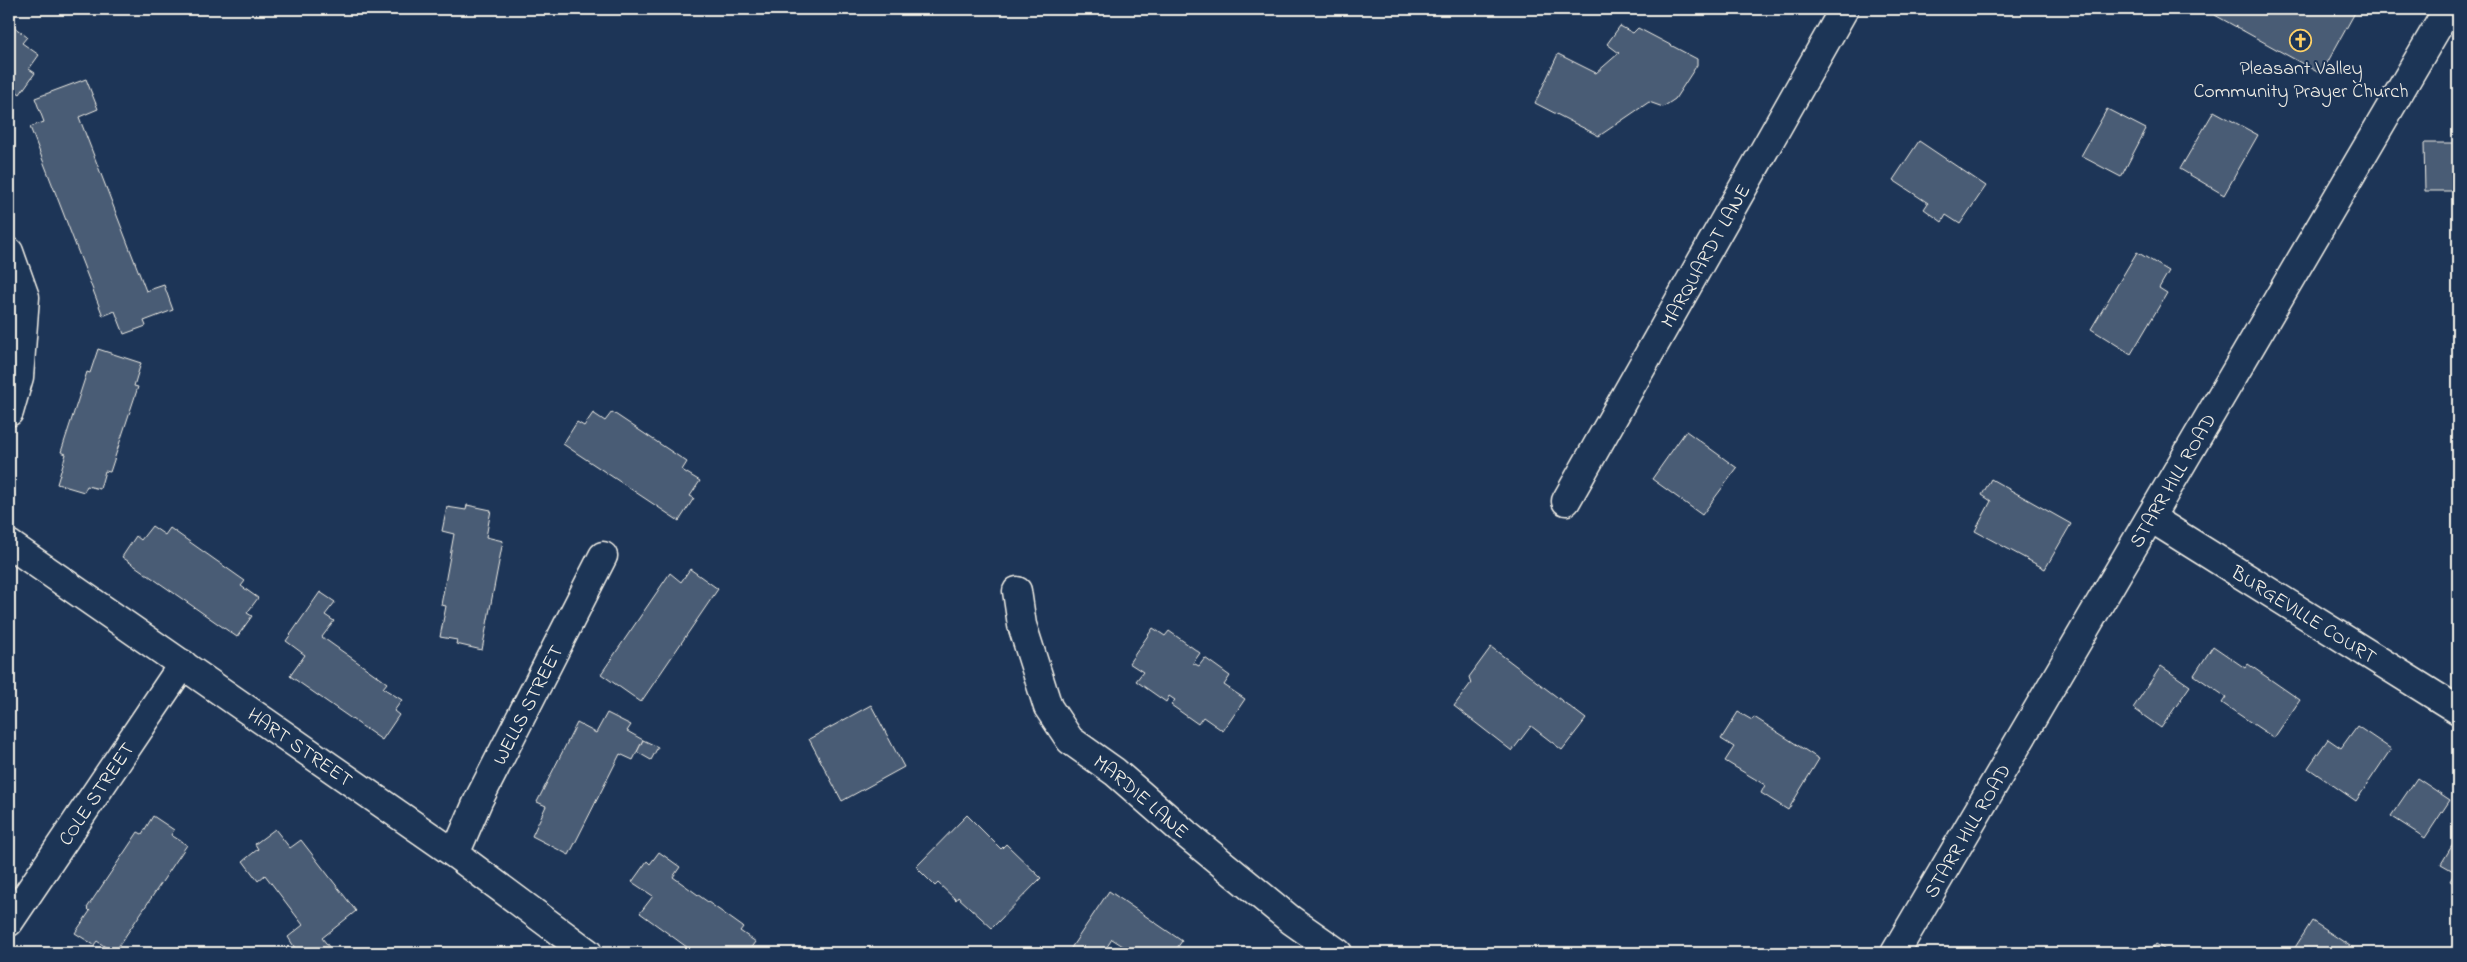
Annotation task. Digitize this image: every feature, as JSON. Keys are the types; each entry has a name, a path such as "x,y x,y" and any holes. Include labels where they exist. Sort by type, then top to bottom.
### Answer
{"street":[{"name":"MARQUARDT LANE","path":"1566,501 1844,9"},
{"name":"STARR HILL ROAD","path":"1895,953 2448,9"},
{"path":"9,252 25,297 19,378 9,412"},
{"name":"BURGEVILLE COURT","path":"2151,518 2458,710"},
{"name":"HART STREET","path":"9,544 455,854 588,953"},
{"name":"WELLS STREET","path":"455,854 478,800 603,556"},
{"name":"MARDIE LANE","path":"1017,591 1022,625 1048,707 1070,740 1114,772 1291,920 1338,953"},
{"name":"COLE STREET","path":"9,922 183,664"}],"building":[{"name":"Pleasant Valley Community Prayer Church","path":"2204,9 2357,9 2321,74"},
{"path":"9,23 27,37 22,43 39,55 29,69 35,73 20,94 9,86"},
{"path":"1620,26 1633,33 1638,28 1697,59 1697,65 1675,99 1663,107 1649,102 1599,136 1535,103 1558,54 1596,73 1619,53 1607,44"},
{"path":"86,79 98,109 79,117 146,291 164,285 173,310 144,321 146,326 124,334 115,311 103,316 30,127 44,122 35,98"},
{"path":"2107,109 2146,129 2121,177 2081,156"},
{"path":"2214,111 2258,135 2224,195 2180,169"},
{"path":"1919,141 1986,186 1960,224 1946,215 1942,222 1924,209 1928,203 1893,180"},
{"path":"2424,143 2458,143 2458,191 2425,191"},
{"path":"2137,252 2169,271 2159,288 2167,293 2131,354 2091,329"},
{"path":"98,349 141,363 134,386 138,387 110,472 105,471 100,489 87,486 84,492 57,484 66,454 61,452 87,372 90,373"},
{"path":"612,412 687,462 682,470 700,481 690,496 694,498 679,521 563,444 577,422 584,426 593,413 605,421"},
{"path":"1686,431 1737,468 1702,515 1652,479"},
{"path":"1991,479 2071,524 2045,569 1975,531 1991,501 1982,495"},
{"path":"467,505 491,510 486,537 503,541 482,650 456,644 457,640 440,637 446,606 441,605 454,534 442,531 447,507 466,510"},
{"path":"152,526 165,535 170,528 245,581 241,586 258,598 247,613 252,616 237,637 122,557 136,536 141,540"},
{"path":"690,569 718,589 641,702 601,674 670,573 681,582"},
{"path":"320,592 335,602 325,615 334,621 322,637 387,683 383,688 402,700 394,711 399,715 382,740 290,676 305,655 286,641"},
{"path":"1153,628 1165,636 1169,631 1200,653 1193,663 1199,666 1205,658 1230,676 1224,685 1245,699 1223,731 1203,717 1198,724 1171,705 1175,700 1169,696 1166,702 1136,681 1143,672 1129,663"},
{"path":"2213,646 2245,668 2248,664 2300,700 2274,738 2222,703 2226,697 2194,675"},
{"path":"1491,647 1586,719 1562,750 1531,726 1512,751 1454,706 1471,683 1469,677"},
{"path":"2161,666 2190,686 2161,728 2133,708"},
{"path":"871,705 904,767 842,801 809,739"},
{"path":"1738,712 1752,720 1754,717 1819,759 1788,810 1761,793 1765,785 1725,761 1734,747 1721,739"},
{"path":"607,713 631,725 627,731 643,740 633,760 620,754 569,855 532,836 546,806 537,802 577,723 596,733"},
{"path":"2357,726 2391,749 2356,801 2308,768 2328,739 2341,748"},
{"path":"643,740 658,747 651,760 637,752"},
{"path":"2417,778 2450,800 2425,838 2391,816"},
{"path":"967,815 1001,849 1006,844 1041,878 992,928 958,897 956,900 938,883 935,886 916,867"},
{"path":"153,816 174,830 171,835 187,845 114,953 97,941 94,945 75,933 90,911 87,908 138,832 142,834"},
{"path":"275,829 290,848 301,840 356,911 322,938 334,953 298,953 288,937 303,925 265,875 258,881 243,861 258,849 255,844"},
{"path":"2458,836 2458,886 2450,881 2455,872 2441,864"},
{"path":"659,852 680,867 673,877 743,927 740,931 756,942 748,953 695,953 640,913 653,896 632,882 647,861 650,864"},
{"path":"1109,891 1182,941 1175,951 1178,953 1134,953 1112,939 1103,953 1078,953 1071,948"},
{"path":"2312,921 2353,948 2349,953 2300,953 2294,949"},
{"path":"2156,944 2170,953 2150,953"}],"place":[{"name":"Pleasant Valley Community Prayer Church","path":"2301,41"}]}
